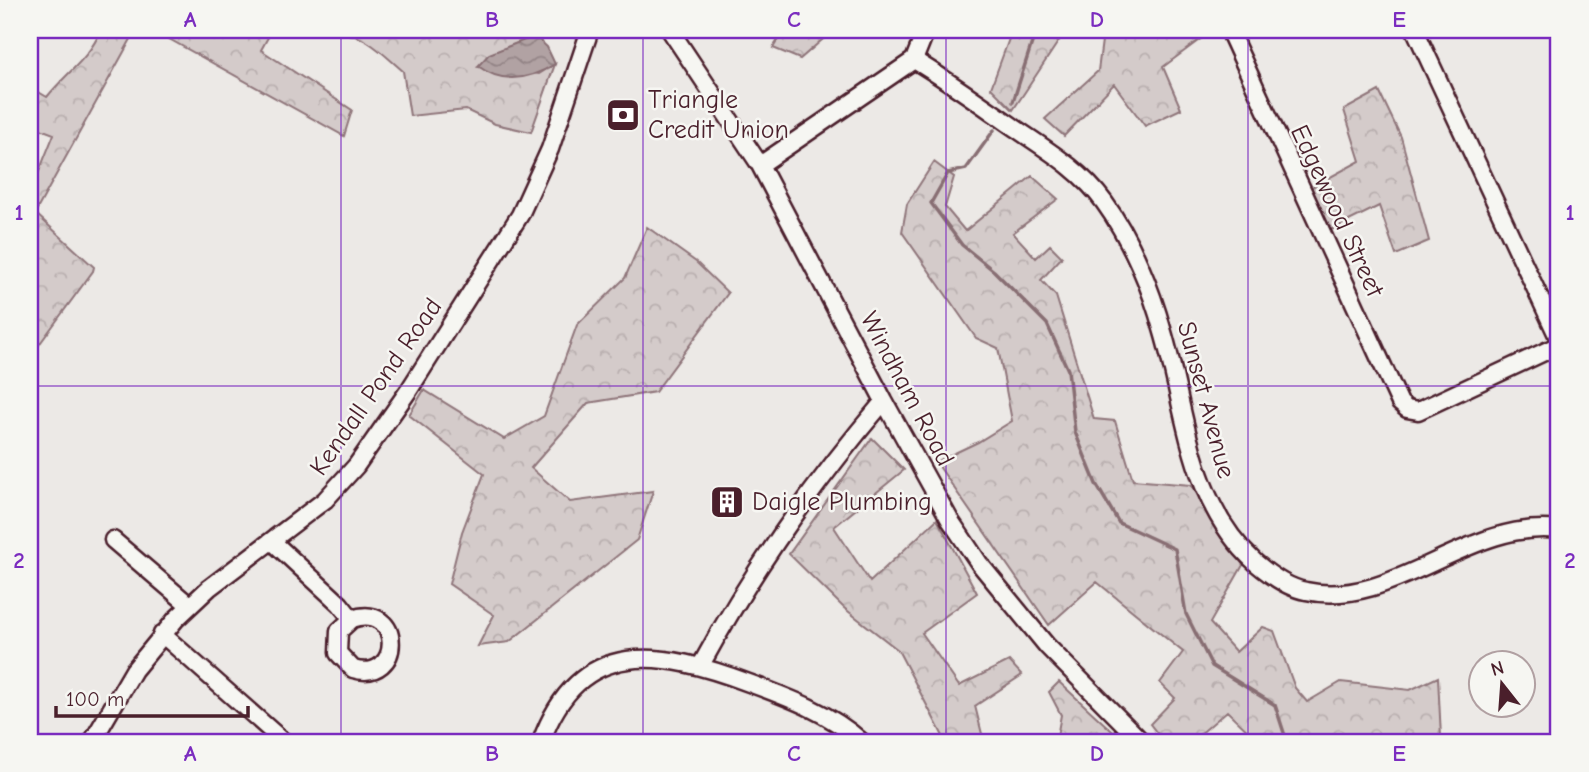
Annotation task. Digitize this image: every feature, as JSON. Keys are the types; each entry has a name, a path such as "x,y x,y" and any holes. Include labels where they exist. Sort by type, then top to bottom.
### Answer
{"street":[{"name":"Windham Road","path":"670,30 760,165 950,520 979,563 1046,646 1142,742"},
{"path":"760,165 914,60 926,30"},
{"name":"Edgewood Street","path":"1229,30 1393,393 1407,410 1418,411 1430,406 1559,345"},
{"path":"1415,30 1559,340"},
{"name":"Kendall Pond Road","path":"92,742 134,670 189,605 273,542 325,500 348,477 500,248 541,170 591,31"},
{"name":"Sunset Avenue","path":"914,60 1062,160 1104,202 1134,258 1158,316 1196,467 1208,499 1234,541 1262,568 1297,589 1317,593 1344,592 1383,582 1499,534 1534,528 1559,530"},
{"path":"701,665 736,603 805,501 884,401"},
{"path":"113,540 189,605"},
{"path":"273,542 340,604 352,619"},
{"path":"162,634 284,742"},
{"path":"541,742 566,697 605,667 634,657 701,665 806,705 838,723 862,742"}],"green space":[{"path":"101,30 136,30 35,213 94,267 30,357 30,194 54,134 30,125 30,87 47,97 84,58"},
{"path":"153,30 272,30 261,50 352,110 344,136"},
{"path":"293,30 535,30 535,36 490,54 478,67 539,74 555,64 531,132 495,124 466,110 410,116 403,71 365,40 347,34"},
{"path":"784,30 828,30 830,33 800,59 773,48"},
{"path":"1009,30 1066,30 1013,110 991,88 1010,36"},
{"path":"1099,30 1210,32 1163,67 1181,109 1145,126 1114,84 1064,136 1045,119 1098,71 1103,33"},
{"path":"1379,91 1401,137 1429,241 1396,255 1379,206 1329,231 1310,188 1360,161 1344,110"},
{"path":"934,162 954,177 945,207 965,231 1032,176 1058,199 1013,233 1036,258 1050,245 1062,257 1041,280 1056,296 1094,419 1115,421 1133,480 1191,485 1243,565 1210,623 1236,652 1263,627 1274,631 1295,688 1307,702 1341,682 1410,690 1438,677 1441,737 1428,742 1259,742 1227,711 1191,742 1164,742 1150,724 1175,698 1160,683 1183,652 1097,582 1049,625 936,462 978,442 1012,421 998,348 976,338 902,232 907,204"},
{"path":"647,227 696,262 728,293 655,392 588,403 531,468 570,502 653,491 637,540 509,642 478,646 494,615 449,584 462,532 484,474 409,415 424,390 504,439 544,416 577,325 625,278"},
{"path":"872,438 904,470 834,527 870,582 937,519 977,593 922,633 959,686 1009,661 1022,675 975,706 984,742 946,742 898,650 844,608 789,554"},
{"path":"1059,682 1124,742 1056,742 1061,715 1049,692"}],"water":[{"path":"535,36 547,47 555,64 536,74 516,78 497,76 478,66 489,54"}],"waterway":[{"path":"1013,102 1036,30"},
{"path":"994,130 966,169 948,173 931,203 962,245 994,271 1047,324 1068,370 1075,432 1096,484 1119,523 1175,549 1186,614 1212,666 1275,705 1287,742"}],"place":[{"name":"Triangle Credit Union","path":"623,115"},
{"name":"Daigle Plumbing","path":"727,502"}]}
